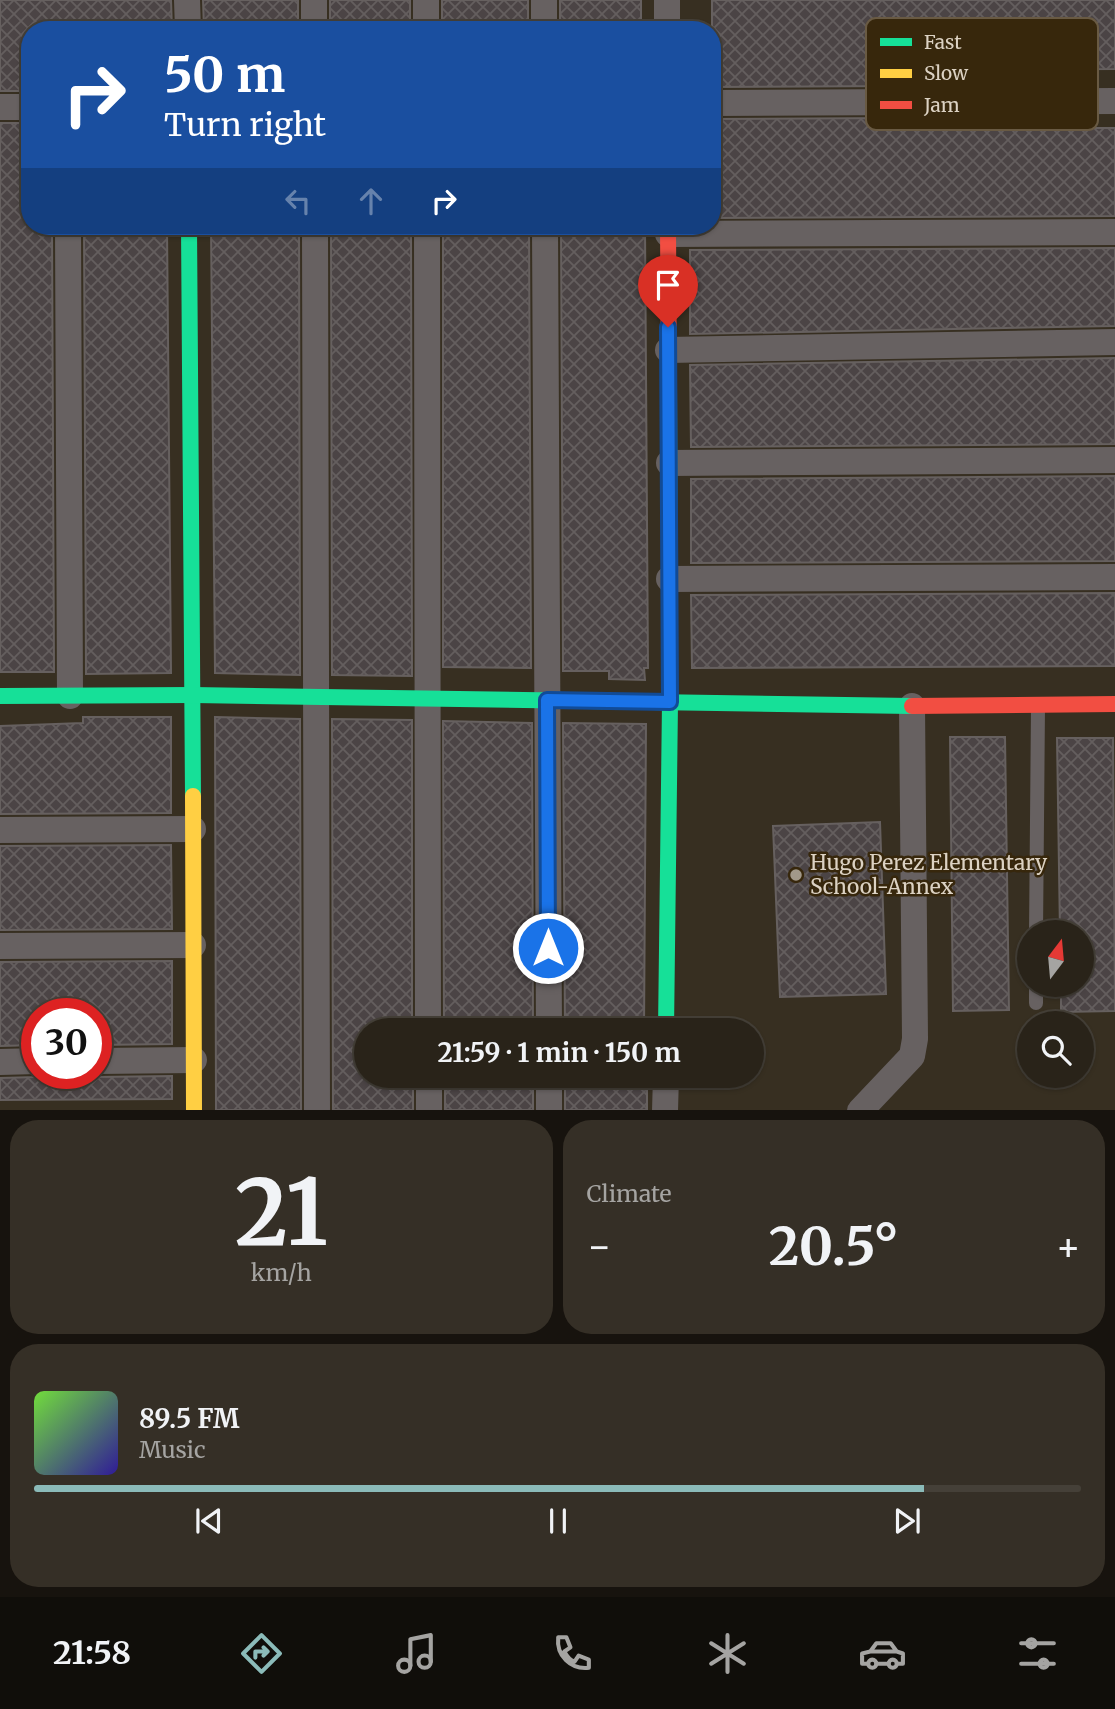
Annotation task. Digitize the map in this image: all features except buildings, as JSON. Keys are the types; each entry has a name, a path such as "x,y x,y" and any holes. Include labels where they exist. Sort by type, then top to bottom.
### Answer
{"street":[{"path":"187,0 188,21"},
{"path":"314,0 314,21"},
{"path":"426,0 426,21"},
{"path":"544,0 544,21"},
{"path":"667,0 667,21"},
{"path":"721,103 866,102"},
{"path":"0,107 21,107"},
{"path":"721,230 1115,232"},
{"path":"68,235 69,696"},
{"path":"189,235 194,1110"},
{"path":"315,235 317,1110"},
{"path":"427,235 428,1018"},
{"path":"545,235 549,1018"},
{"path":"666,1018 670,702 668,235"},
{"path":"668,350 1115,342"},
{"path":"669,463 1115,460"},
{"path":"669,579 1115,576"},
{"path":"0,696 193,695 912,706 1115,704"},
{"path":"861,1110 912,1056 915,1039 912,706"},
{"path":"0,830 193,829"},
{"path":"0,946 193,945"},
{"path":"112,1061 194,1060"},
{"path":"0,1062 21,1061"},
{"path":"429,1088 429,1110"},
{"path":"549,1088 549,1110"},
{"path":"665,1110 666,1088"}],"lane":[{"path":"1036,920 1038,705"},
{"path":"1036,998 1036,1003"}],"traffic: fast":[{"path":"189,235 193,796"},
{"path":"666,1018 670,702 669,384"},
{"path":"0,696 193,695 912,706"}],"traffic: slow":[{"path":"193,796 194,1110"}],"traffic: jam":[{"path":"668,235 669,384"},
{"path":"912,706 1115,704"}],"place":[{"name":"Hugo Perez Elementary School-Annex","path":"796,875"}],"route":[{"path":"548,948 547,700 670,702 668,327"}]}
